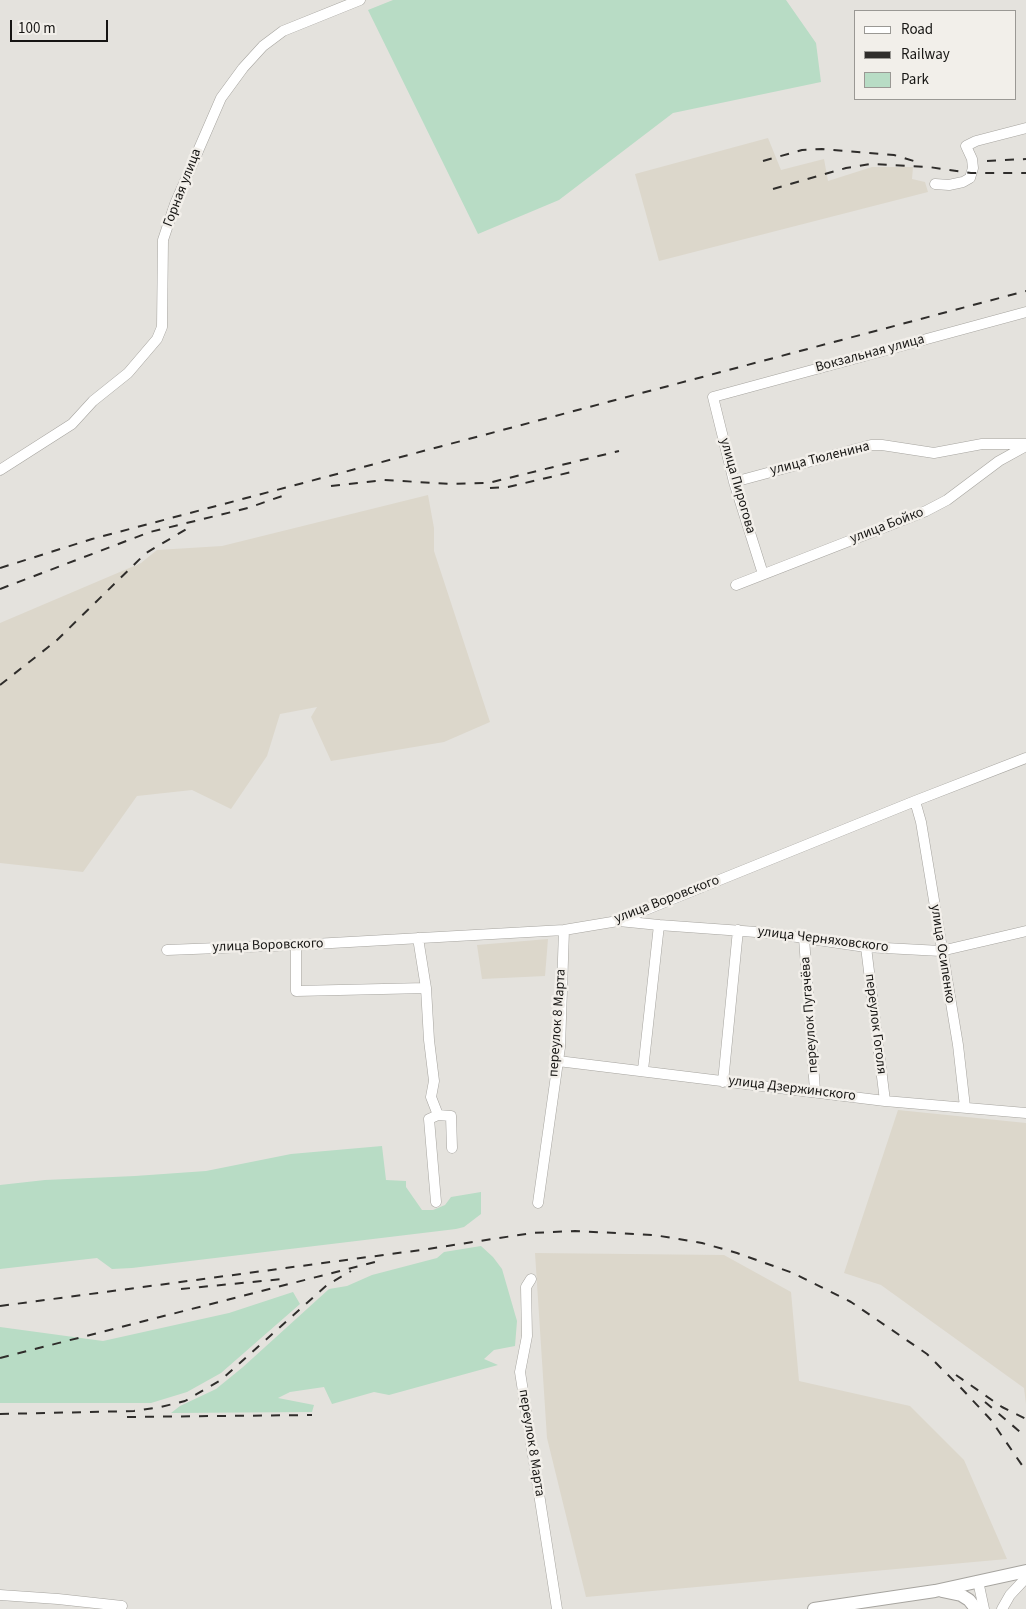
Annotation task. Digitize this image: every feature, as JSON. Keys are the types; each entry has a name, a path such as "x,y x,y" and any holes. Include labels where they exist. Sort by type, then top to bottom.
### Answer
{"main road":[{"path":"814,1609 935,1591 1026,1572"},
{"path":"935,1591 953,1592 961,1595 969,1600 976,1609"}],"street":[{"name":"Горная улица","path":"0,470 72,424 93,401 128,373 157,339 162,327 164,240 175,204 221,98 243,68 263,46 283,32 360,0"},
{"path":"935,184 949,185 970,178 973,168 972,159 966,146 976,141 1026,128"},
{"name":"Вокзальная улица","path":"713,397 1026,312"},
{"name":"улица Пирогова","path":"713,397 734,482 763,574"},
{"name":"улица Тюленина","path":"734,482 871,445 934,452 982,444 1026,445"},
{"name":"улица Бойко","path":"736,585 926,511 947,500 999,461 1026,445"},
{"name":"улица Воровского","path":"167,950 296,946 564,930 618,920 1026,758"},
{"name":"улица Осипенко","path":"915,801 921,822 958,1045 965,1107"},
{"name":"улица Черняховского","path":"618,920 659,925 738,930 866,947 941,951 1026,931"},
{"path":"642,1070 659,925"},
{"name":"переулок 8 Марта","path":"538,1204 558,1061 564,930"},
{"path":"723,1082 738,930"},
{"path":"418,938 426,988 434,1081 432,1097 438,1115"},
{"name":"переулок Пугачёва","path":"804,938 815,1091"},
{"path":"296,946 296,990 426,988"},
{"name":"переулок Гоголя","path":"866,947 885,1100"},
{"name":"улица Дзержинского","path":"558,1061 885,1100 1025,1111"},
{"path":"436,1202 429,1119 438,1115 451,1116 452,1148"},
{"name":"переулок 8 Марта","path":"531,1279 526,1287 527,1336 520,1372 557,1609"},
{"path":"1002,1609 1010,1595 1026,1578"},
{"path":"978,1581 984,1609"},
{"path":"0,1596 58,1599 122,1606"}],"shaded area":[{"path":"768,138 781,170 824,159 828,181 872,167 913,167 912,179 925,182 928,192 659,261 635,174"},
{"path":"428,495 434,528 434,551 490,722 444,742 331,761 311,717 317,707 280,714 267,756 231,809 192,790 137,796 83,872 0,863 0,623 141,563 157,550 222,546"},
{"path":"548,939 545,976 482,979 477,945"},
{"path":"898,1110 1026,1123 1026,1404 1024,1388 881,1285 844,1273"},
{"path":"535,1253 724,1255 791,1292 799,1381 910,1406 964,1460 1007,1559 586,1597 547,1438"}],"green space":[{"path":"393,0 786,0 816,43 821,82 673,113 559,200 478,234 368,10"},
{"path":"382,1146 386,1180 406,1181 406,1187 422,1210 433,1210 445,1205 451,1197 481,1192 481,1214 464,1227 456,1229 132,1268 112,1269 97,1258 0,1269 0,1185 45,1180 206,1171 291,1154"},
{"path":"481,1246 502,1269 517,1321 515,1346 494,1350 484,1359 498,1365 389,1395 374,1392 332,1404 324,1387 290,1392 278,1398 314,1405 312,1412 171,1413 180,1406 216,1389 329,1289 347,1286 372,1275 437,1258 444,1252"},
{"path":"293,1292 300,1304 221,1373 187,1392 151,1403 0,1403 0,1327 103,1341 229,1313"}],"railway":[{"path":"763,161 802,150 822,149 894,155 917,162"},
{"path":"987,161 1026,159"},
{"path":"773,189 846,168 871,164 929,167 971,173 1026,173"},
{"path":"0,568 92,539 1026,291"},
{"path":"331,486 384,480 452,484 488,483 619,451"},
{"path":"490,488 508,487 576,471"},
{"path":"0,589 150,532 248,508 285,495"},
{"path":"0,685 56,641 146,553 190,527"},
{"path":"0,1306 421,1250 532,1233 575,1231 654,1235 702,1243 737,1253 793,1273 851,1302 927,1354 991,1420 1026,1471"},
{"path":"0,1358 375,1262"},
{"path":"0,1414 134,1411 185,1401 221,1380 327,1285 351,1271"},
{"path":"181,1289 283,1279"},
{"path":"956,1375 1002,1407 1026,1419"},
{"path":"985,1402 1026,1437"},
{"path":"127,1417 312,1415"}]}
